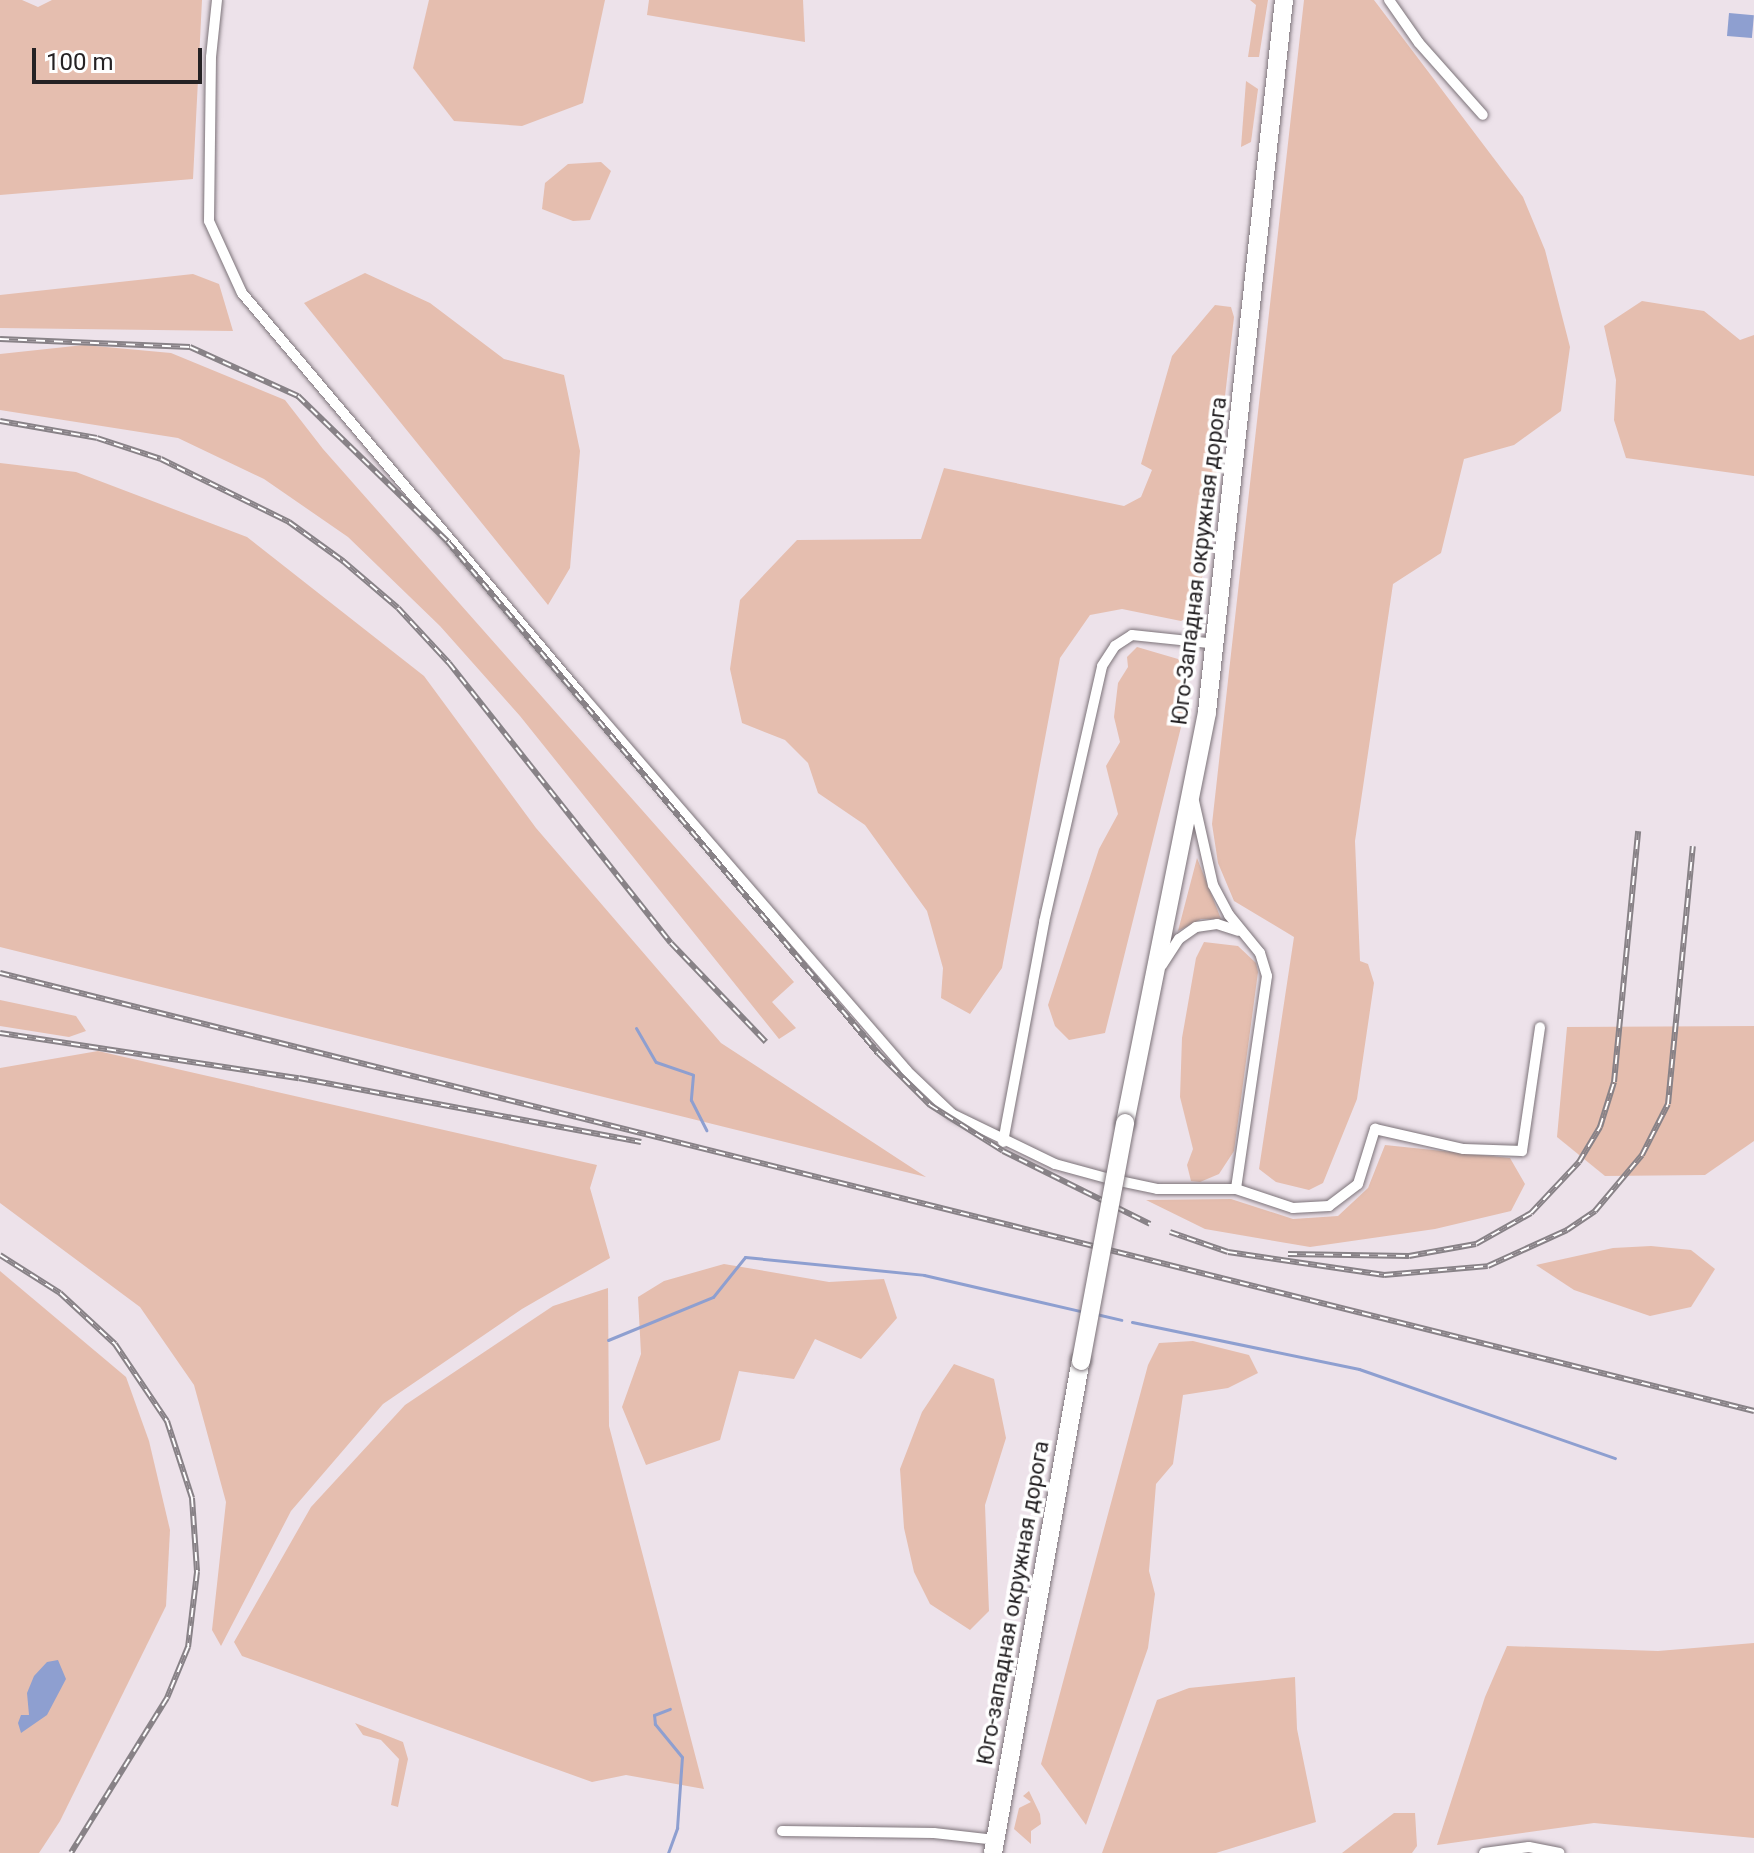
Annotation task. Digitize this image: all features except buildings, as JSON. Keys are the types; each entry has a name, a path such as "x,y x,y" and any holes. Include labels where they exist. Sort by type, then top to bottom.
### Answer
{"highway":[{"name":"Юго-Западная окружная дорога","path":"1125,1123 1193,789 1217,644 1284,0"},
{"name":"Юго-западная окружная дорога","path":"994,1846 1125,1123"}],"street":[{"path":"217,0 211,57 209,221 242,293 906,1070 952,1114 1003,1142 1055,1164 1157,1189 1236,1189 1293,1208 1329,1206 1358,1184 1375,1129 1464,1149 1522,1151 1540,1027"},
{"path":"1389,0 1419,43 1483,115"},
{"path":"1003,1142 1044,922 1102,666 1115,646 1132,635 1217,644"},
{"path":"1193,789 1207,869 1242,933 1263,959 1267,987 1236,1189"},
{"path":"1154,976 1191,929 1217,924 1242,933"},
{"path":"782,1831 934,1833 994,1846"},
{"path":"1484,1853 1507,1847 1559,1853"}],"shaded area":[{"path":"0,0 22,0 38,7 52,0 202,0 193,179 0,195"},
{"path":"429,0 605,0 583,103 522,126 454,121 413,68"},
{"path":"649,0 803,0 805,42 647,15"},
{"path":"1250,0 1268,0 1259,57 1248,57 1256,5"},
{"path":"1304,0 1374,0 1523,197 1545,250 1570,347 1561,411 1514,445 1464,459 1441,553 1393,584 1355,841 1360,961 1368,964 1374,983 1357,1099 1323,1183 1309,1190 1276,1182 1259,1169 1294,937 1234,901 1218,863 1212,824"},
{"path":"1246,81 1258,89 1251,142 1241,147"},
{"path":"601,162 611,171 590,220 573,221 542,209 545,183 568,164"},
{"path":"365,273 430,303 504,359 564,375 580,451 570,568 548,605 304,303"},
{"path":"193,274 219,284 233,331 0,328 0,295"},
{"path":"1642,301 1704,311 1740,340 1754,335 1754,476 1626,458 1614,420 1616,380 1604,326"},
{"path":"1215,305 1231,307 1234,317 1206,564 1190,616 1181,621 1122,609 1090,615 1060,658 1002,968 970,1014 941,998 943,968 927,911 865,825 818,793 808,763 785,740 742,723 730,669 740,600 797,540 921,539 944,468 1124,506 1141,497 1152,470 1141,464 1172,356"},
{"path":"84,345 171,353 285,400 323,449 794,982 772,1002 796,1028 779,1039 520,716 440,626 348,537 264,479 178,438 0,410 0,354"},
{"path":"0,463 76,472 247,537 424,676 536,828 721,1043 926,1177 0,947"},
{"path":"1137,647 1178,659 1189,675 1187,703 1105,1033 1069,1040 1055,1026 1048,1005 1099,849 1118,814 1106,766 1120,742 1114,717 1118,683 1128,667 1127,657"},
{"path":"1197,858 1221,919 1201,919 1178,931"},
{"path":"1204,942 1238,946 1256,963 1258,972 1234,1151 1219,1174 1200,1182 1191,1181 1187,1165 1193,1149 1180,1097 1182,1038 1196,958"},
{"path":"0,1000 76,1016 86,1031 69,1037 0,1026"},
{"path":"1754,1026 1754,1141 1705,1175 1605,1176 1557,1137 1567,1027"},
{"path":"98,1051 597,1165 590,1188 610,1258 522,1309 383,1404 291,1511 221,1646 212,1630 226,1502 194,1385 140,1307 0,1203 0,1068"},
{"path":"1385,1145 1510,1158 1525,1184 1511,1211 1435,1229 1310,1247 1205,1229 1146,1200 1231,1199 1293,1219 1338,1216 1368,1188"},
{"path":"1651,1246 1691,1250 1715,1269 1691,1307 1650,1316 1574,1290 1536,1265 1613,1248"},
{"path":"724,1264 829,1282 884,1279 897,1318 861,1359 815,1339 794,1379 739,1371 720,1440 646,1465 622,1407 641,1354 638,1297 664,1281"},
{"path":"0,1271 126,1377 149,1441 170,1530 166,1606 60,1821 39,1853 0,1853"},
{"path":"608,1288 609,1426 704,1789 626,1775 592,1782 242,1656 234,1642 311,1507 405,1405 553,1306"},
{"path":"1193,1341 1249,1355 1258,1373 1228,1388 1183,1395 1173,1464 1156,1484 1149,1571 1155,1594 1148,1648 1086,1825 1041,1764 1148,1365 1159,1343"},
{"path":"954,1364 994,1379 1006,1438 985,1505 989,1611 970,1630 930,1604 914,1572 904,1528 900,1469 922,1412"},
{"path":"1754,1643 1754,1838 1594,1823 1437,1845 1485,1697 1507,1646 1658,1651"},
{"path":"1295,1677 1297,1729 1316,1822 1216,1853 1102,1853 1157,1700 1189,1688"},
{"path":"355,1723 403,1742 408,1759 398,1807 391,1805 399,1759 381,1740 363,1735"},
{"path":"1029,1791 1040,1814 1041,1824 1031,1831 1031,1844 1014,1829 1019,1808 1031,1802 1023,1796"},
{"path":"1394,1813 1415,1813 1417,1846 1412,1853 1342,1853"}],"water":[{"path":"1729,13 1754,15 1752,38 1727,36"},
{"path":"58,1660 66,1679 47,1715 21,1733 18,1723 21,1715 29,1715 27,1693 34,1676 47,1662"}],"waterway":[{"path":"636,1028 656,1062 693,1075 691,1100 706,1130"},
{"path":"608,1340 713,1297 745,1257 924,1275 1084,1312"},
{"path":"1096,1314 1121,1320"},
{"path":"1132,1322 1359,1369 1615,1458"},
{"path":"668,1853 677,1828 682,1757 655,1724 654,1715 670,1709"}],"railway":[{"path":"0,339 190,347 298,396 448,542 878,1053 930,1105 1003,1151 1150,1224"},
{"path":"0,421 97,438 161,459 289,522 343,561 398,608 449,663 671,943 766,1042"},
{"path":"1288,1254 1409,1256 1476,1244 1531,1213 1579,1162 1600,1127 1614,1082 1638,831"},
{"path":"1170,1232 1228,1252 1384,1275 1488,1266 1567,1230 1595,1211 1642,1155 1668,1104 1693,846"},
{"path":"0,973 1754,1411"},
{"path":"0,1033 299,1078 641,1142"},
{"path":"0,1255 60,1293 115,1344 167,1421 192,1498 197,1572 188,1647 167,1698 71,1853"}]}
